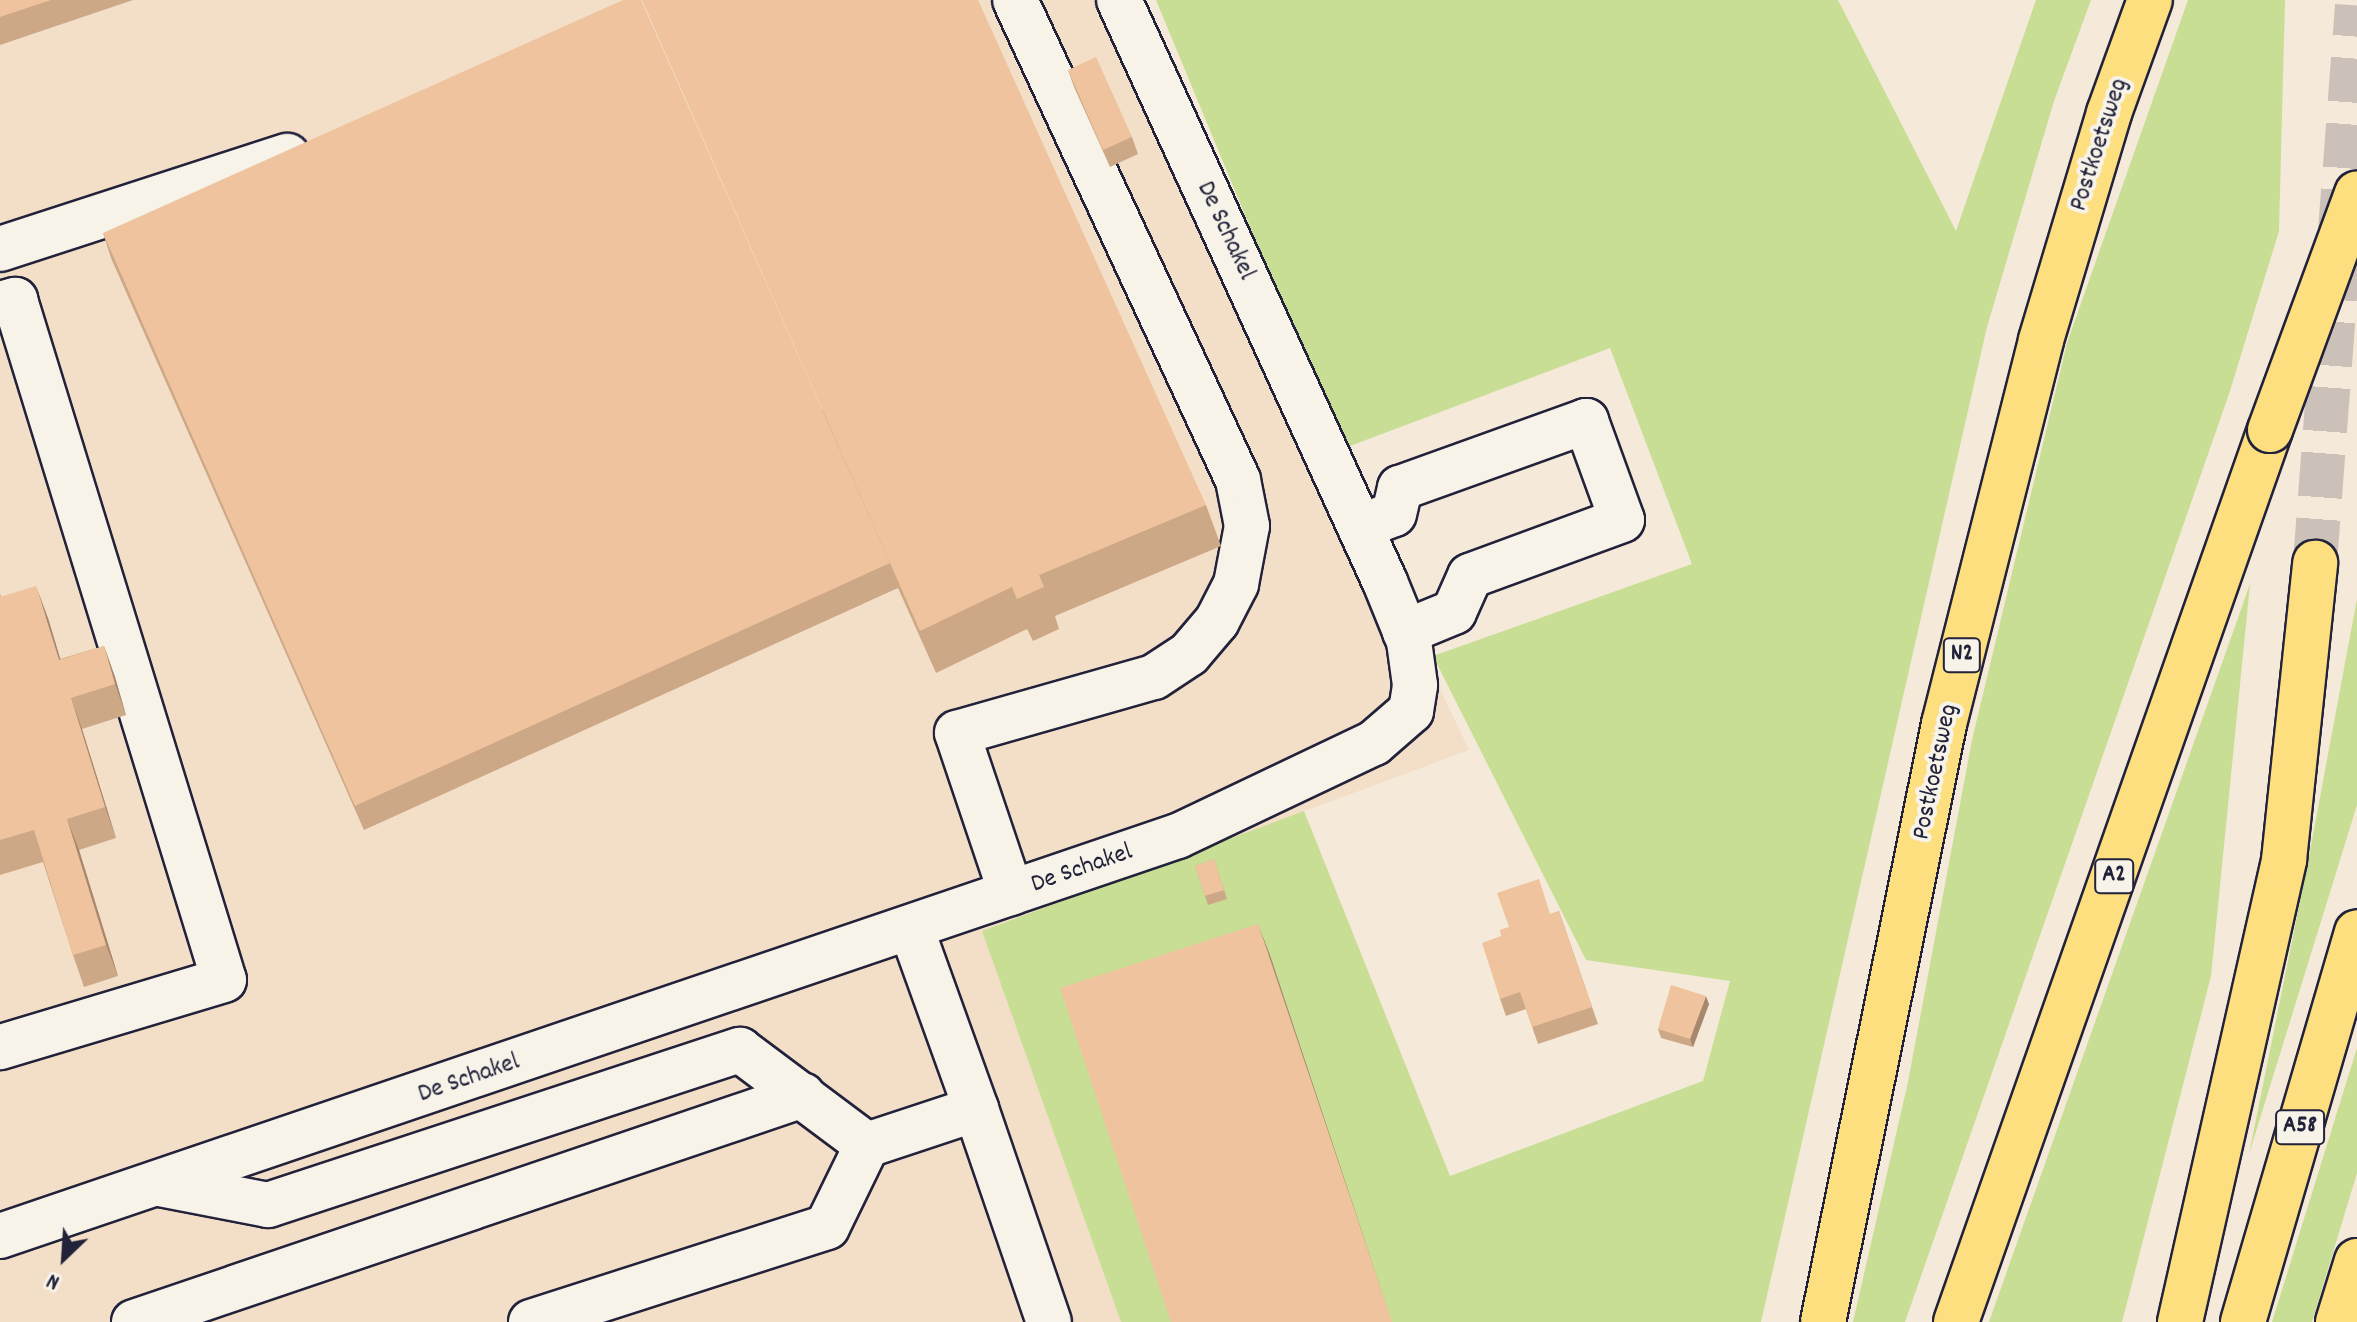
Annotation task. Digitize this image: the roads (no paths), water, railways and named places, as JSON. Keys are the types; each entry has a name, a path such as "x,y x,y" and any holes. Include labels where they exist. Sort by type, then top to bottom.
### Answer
{"highway":[{"name":"Postkoetsweg","path":"1823,1322 1944,724 2041,340 2109,113 2150,0"},
{"name":"A2","path":"1956,1322 2270,430 2357,194"},
{"path":"2180,1322 2284,860 2315,563"},
{"name":"A58","path":"2243,1322 2357,932"},
{"path":"2338,1322 2357,1261"}],"street":[{"path":"1011,893 957,733 1154,677 1189,654 1217,621 1236,584 1247,526 1238,480 1015,0"},
{"name":"De Schakel","path":"0,1236 1178,836 1374,743 1411,711 1415,685 1405,632 1119,0"},
{"path":"0,249 275,161 319,142"},
{"path":"0,304 15,300 224,980 0,1047"},
{"path":"1360,527 1394,514 1400,488 1586,421 1622,520 1470,576 1454,612 1405,632"},
{"path":"911,928 1049,1322"},
{"path":"157,1183 268,1205 740,1050 867,1145"},
{"path":"134,1322 803,1095"},
{"path":"531,1322 827,1227 867,1145 976,1109"}],"tunnel":[{"path":"2315,563 2357,6"}]}
